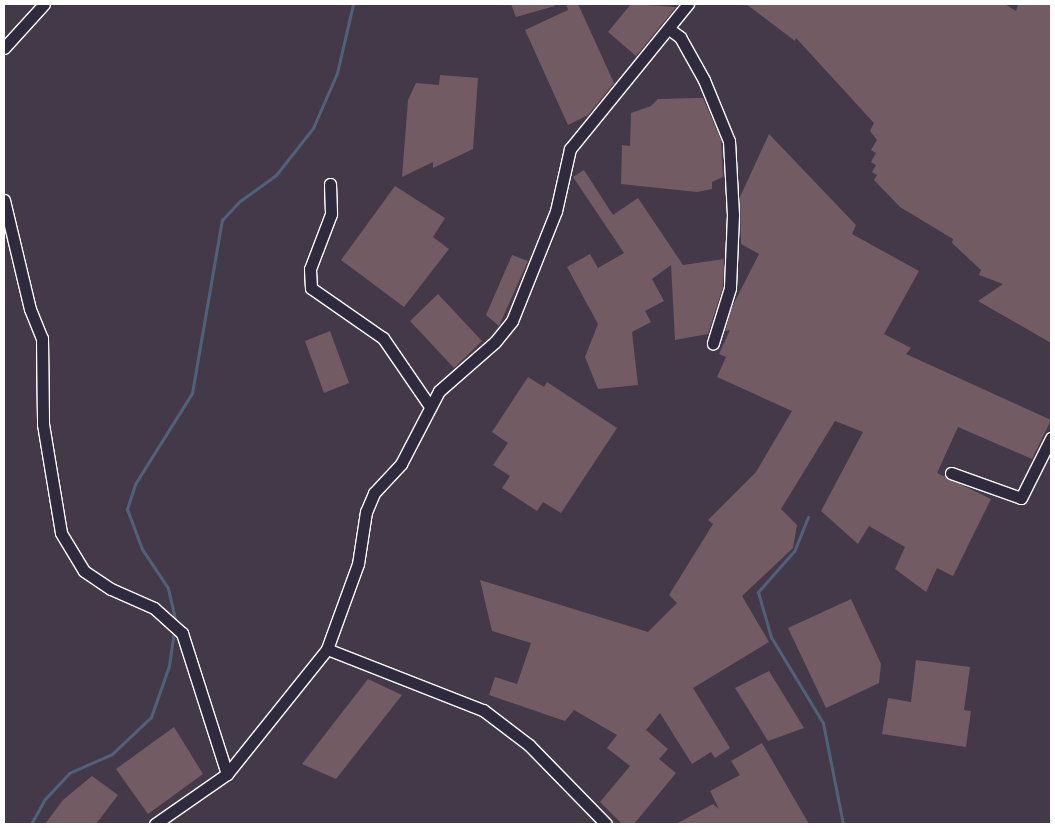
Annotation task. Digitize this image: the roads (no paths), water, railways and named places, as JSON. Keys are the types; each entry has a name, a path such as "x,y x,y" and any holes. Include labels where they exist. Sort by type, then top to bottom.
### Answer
{"street":[{"path":"4,48 44,4"},
{"path":"155,824 227,774 327,649 358,564 366,512 374,493 401,464 429,405 512,321 556,211 570,149 688,4"},
{"path":"669,29 680,37 704,80 729,141 730,288 713,343"},
{"path":"330,184 330,214 310,269 311,288 383,338 408,369 429,405"},
{"path":"4,200 30,309 42,338 44,424 61,533 84,571 111,589 154,608 177,630 227,774"},
{"path":"951,474 1021,498 1051,438"},
{"path":"327,649 482,710 529,745 606,824"}],"waterway":[{"path":"176,623 168,588 142,549 127,509 135,484 192,393 222,220 240,201 276,175 313,128 337,73 353,4"},
{"path":"808,517 794,551 758,592 771,637 823,723 843,824"},
{"path":"31,824 45,799 69,773 112,754 151,717 169,666 174,631"}]}
